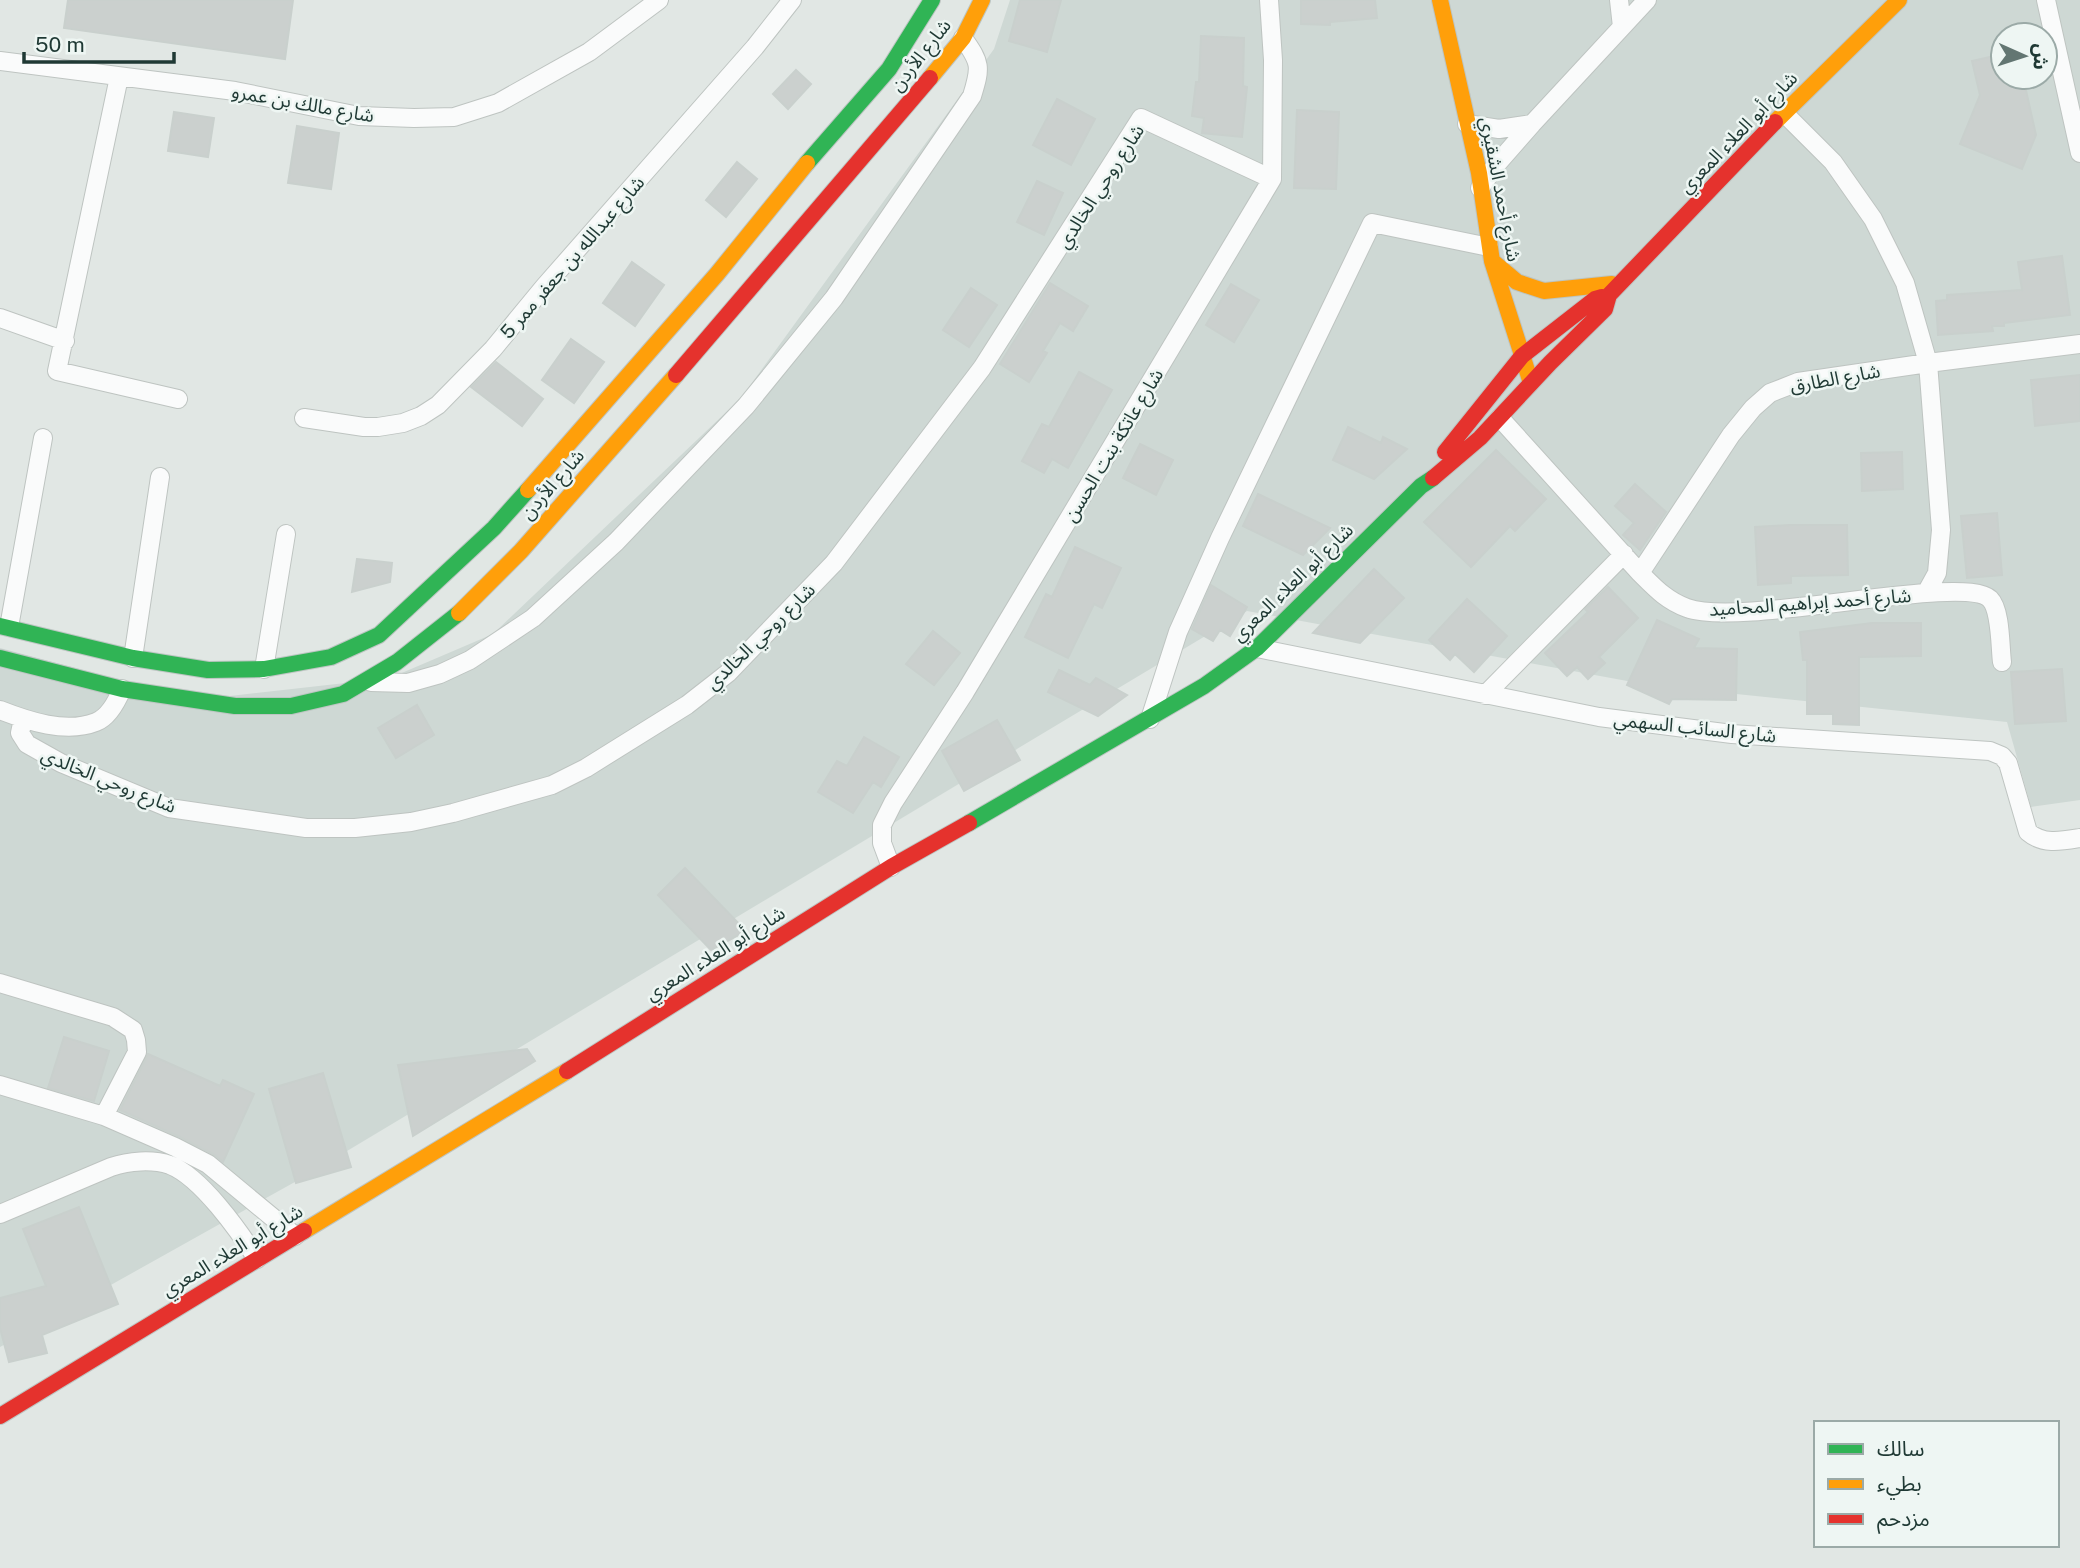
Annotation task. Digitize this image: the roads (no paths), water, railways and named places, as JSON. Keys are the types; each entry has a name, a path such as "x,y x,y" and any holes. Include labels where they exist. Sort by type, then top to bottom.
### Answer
{"main road":[{"name":"شارع الأردن","path":"0,658 122,688 235,706 271,707 316,702 343,694 397,662 459,612 521,551 731,286 839,124 890,69 932,0"},
{"name":"شارع الأردن","path":"4,626 133,658 208,670 264,668 331,657 379,635 494,528 731,286 963,38 982,0"},
{"name":"شارع أحمد الشقيري","path":"1440,0 1480,188 1491,254 1531,383"},
{"name":"شارع أبو العلاء المعري","path":"1421,486 1430,470 1522,356 1595,299 1614,289 1784,113 1899,0"},
{"path":"1491,254 1517,282 1544,291 1614,289"},
{"name":"شارع أبو العلاء المعري","path":"0,1416 576,1065 891,867 1040,784 1205,686 1257,648 1421,486 1436,477 1500,418 1605,309 1614,289"}],"street":[{"name":"شارع مالك بن عمرو","path":"0,61 235,91 359,116 454,117 498,103 589,52 659,0"},
{"name":"شارع عبدالله بن جعفر ممر 5","path":"304,418 378,427 403,423 438,405 493,349 755,47 792,0"},
{"path":"1269,0 1273,60 1272,179"},
{"path":"1619,0 1622,27"},
{"path":"1480,188 1532,124 1647,0"},
{"path":"2046,0 2076,112 2080,153"},
{"path":"366,682 408,683 440,674 470,660 533,618 617,542 746,406 834,298 972,96 978,75 977,57 963,38"},
{"path":"119,77 57,371 178,399"},
{"name":"شارع أحمد إبراهيم المحاميد","path":"1500,418 1640,573 1674,603 1709,612 1765,610 1926,593 1937,573 1941,530 1928,363 1905,283 1873,219 1833,162 1784,113"},
{"name":"شارع روحي الخالدي","path":"23,719 20,733 27,744 93,778 169,808 306,828 355,828 397,824 453,813 552,785 611,754 687,705 718,681 764,638 834,563 982,368 1141,118 1272,179"},
{"path":"1467,124 1499,129 1532,124"},
{"name":"شارع عاتكة بنت الحسن","path":"891,867 882,843 882,825 893,803 978,669 1272,179"},
{"path":"1150,719 1178,632 1209,561 1372,223 1491,254"},
{"path":"0,318 65,341"},
{"name":"شارع الطارق","path":"1640,573 1731,435 1753,408 1770,393 1798,382 2080,344"},
{"path":"4,626 43,438"},
{"path":"133,658 160,477"},
{"path":"264,668 286,534"},
{"path":"1485,695 1624,554"},
{"path":"1926,593 1975,593 1993,601 2002,662"},
{"name":"شارع السائب السهمي","path":"1257,648 1599,716 1732,734 1990,751 2008,762 2028,832 2036,839 2048,841 2080,838"},
{"path":"0,710 54,726 84,725 98,722 115,704 122,688"},
{"path":"0,983 113,1017 133,1030 137,1052 104,1116"},
{"path":"0,1085 104,1116 208,1164 295,1236"},
{"path":"191,1178 200,1160"},
{"path":"0,1214 125,1162 168,1164 191,1178 235,1226 257,1259"}]}
